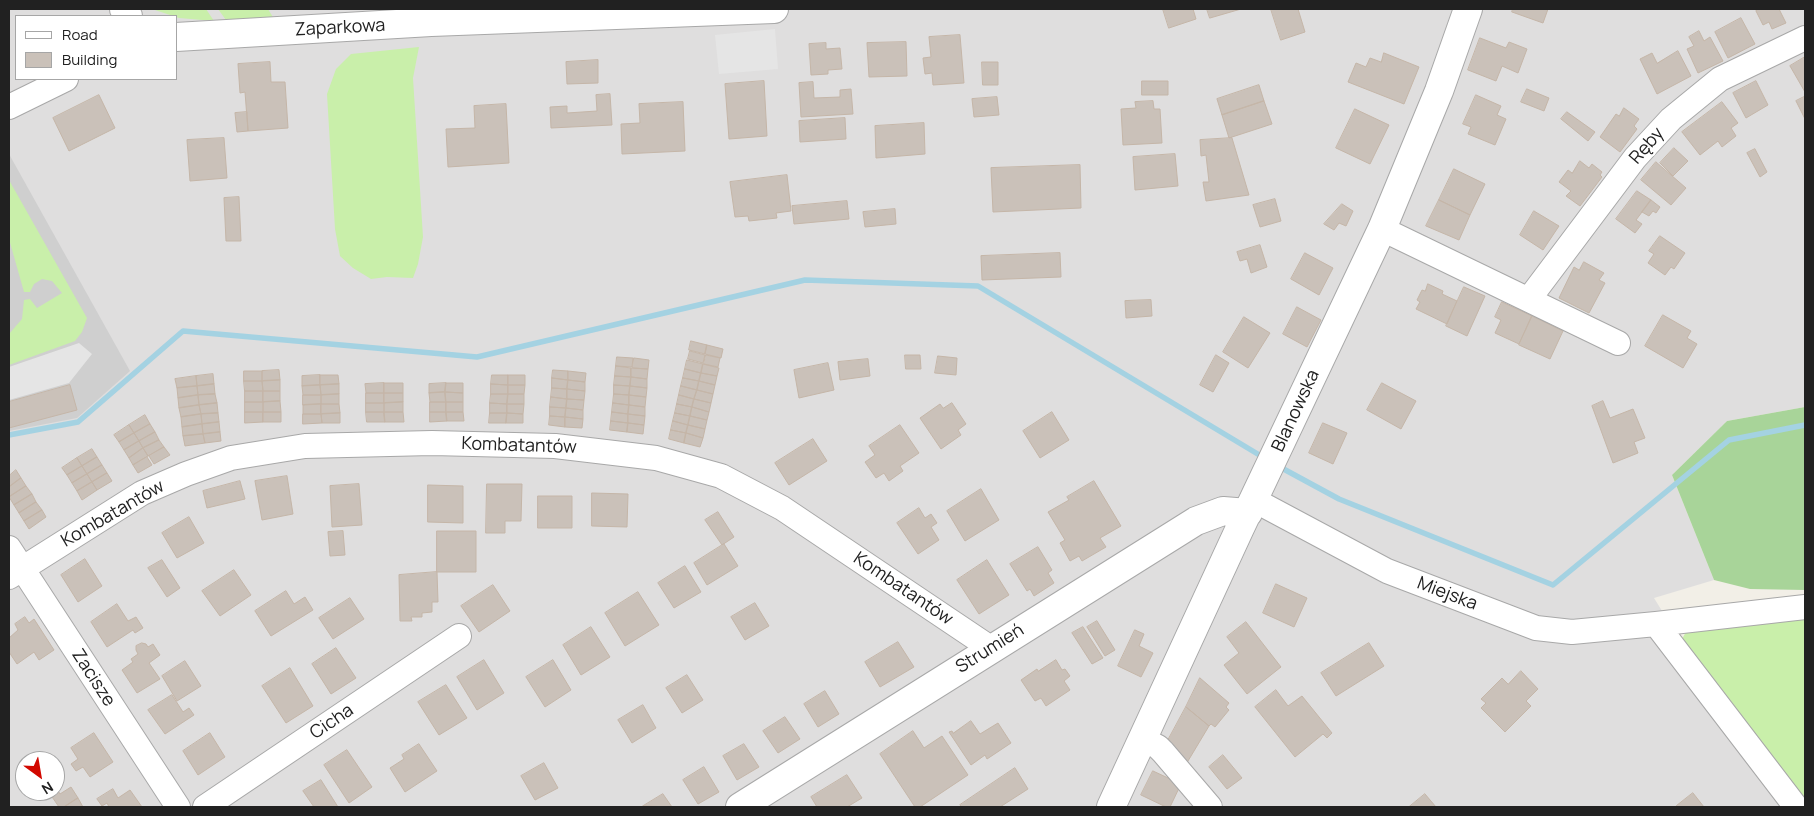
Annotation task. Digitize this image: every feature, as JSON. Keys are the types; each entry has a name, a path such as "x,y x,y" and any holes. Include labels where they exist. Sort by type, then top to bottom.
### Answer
{"street":[{"name":"Zaparkowa","path":"178,37 431,22 671,11 774,9"},
{"name":"Blanowska","path":"1111,807 1382,229 1439,91 1468,9"},
{"name":"Ręby","path":"1529,299 1635,158 1670,119 1720,79 1805,38"},
{"path":"9,107 64,80"},
{"path":"1382,229 1618,343"},
{"name":"Kombatantów","path":"15,572 142,494 186,474 232,458 305,446 432,443 555,446 656,458 721,476 782,508 983,643 989,650"},
{"name":"Miejska","path":"1251,507 1387,571 1536,628 1572,632 1805,607"},
{"name":"Strumień","path":"758,803 989,650 1196,521 1223,511 1251,507"},
{"name":"Zacisze","path":"9,548 15,572 178,807"},
{"path":"1656,624 1796,807"},
{"name":"Cicha","path":"205,807 459,636"},
{"path":"1143,739 1163,752 1210,807"}],"shaded area":[{"path":"9,9 1805,9 1805,407 1727,421 1672,475 1714,580 1654,598 1735,729 1796,807 9,807"},
{"path":"775,29 778,69 719,74 715,35"},
{"path":"9,154 130,371 77,418 9,431"},
{"path":"79,343 92,354 69,383 9,400 9,367"}],"green space":[{"path":"152,9 206,9 214,21 179,18 178,15 170,15"},
{"path":"218,9 268,9 274,19 226,20"},
{"path":"419,47 413,78 423,237 418,264 413,278 387,277 371,279 353,268 340,256 335,229 327,94 336,69 351,54"},
{"path":"9,180 87,318 82,332 75,341 9,365 9,334 22,319 24,300 30,299 37,308 62,293 52,281 42,279 34,284 30,292 24,292 9,239"},
{"path":"1805,407 1805,590 1750,589 1714,580 1672,475 1727,421"},
{"path":"1805,617 1805,804 1681,641 1687,630"}],"building":[{"path":"1163,9 1193,9 1196,19 1169,28"},
{"path":"1207,9 1241,9 1210,18"},
{"path":"1271,9 1298,9 1305,32 1281,40"},
{"path":"1513,9 1548,9 1543,23 1512,12"},
{"path":"1760,9 1779,9 1786,23 1772,29 1769,22 1763,25 1756,11"},
{"path":"1741,18 1755,44 1728,58 1715,32"},
{"path":"1699,31 1704,41 1710,37 1723,61 1698,73 1687,49 1694,46 1689,37"},
{"path":"960,35 964,83 933,85 932,73 925,74 923,58 931,57 929,37"},
{"path":"1480,38 1506,48 1509,42 1527,49 1518,73 1502,66 1496,81 1468,70"},
{"path":"906,42 907,76 869,77 867,43"},
{"path":"826,43 826,49 840,48 842,69 828,70 828,74 811,75 809,44"},
{"path":"1678,51 1691,76 1657,94 1640,59 1652,53 1657,63"},
{"path":"1384,53 1419,67 1404,104 1348,82 1356,63 1366,67 1370,58 1381,62"},
{"path":"1805,57 1805,92 1790,66"},
{"path":"598,60 598,83 567,84 566,62"},
{"path":"270,62 271,82 285,82 288,128 248,131 245,92 240,93 238,64"},
{"path":"982,62 998,62 998,85 983,85"},
{"path":"764,81 767,136 729,139 725,84"},
{"path":"1142,81 1168,81 1168,95 1142,95"},
{"path":"1756,81 1768,105 1746,118 1733,93"},
{"path":"813,82 814,98 840,97 840,90 851,89 853,114 801,117 799,83"},
{"path":"1259,85 1264,101 1222,115 1217,99"},
{"path":"1527,89 1549,98 1544,111 1521,102"},
{"path":"610,94 612,125 551,128 550,107 567,106 567,113 597,111 596,95"},
{"path":"99,95 115,128 69,151 53,118"},
{"path":"1476,95 1501,106 1497,115 1506,119 1495,145 1468,134 1471,127 1463,124"},
{"path":"997,97 999,115 974,117 972,99"},
{"path":"1804,97 1805,99 1805,119 1796,101"},
{"path":"1153,101 1154,109 1160,109 1162,143 1123,145 1121,109 1136,108 1135,102"},
{"path":"1264,101 1272,124 1229,138 1222,115"},
{"path":"683,102 685,151 622,154 621,124 640,123 639,104"},
{"path":"1722,102 1738,123 1731,128 1736,136 1722,147 1718,141 1700,155 1682,132"},
{"path":"506,104 509,163 448,167 446,129 475,128 474,106"},
{"path":"1624,108 1639,119 1634,126 1637,129 1620,152 1600,137 1616,114 1619,116"},
{"path":"1355,109 1389,125 1370,164 1336,148"},
{"path":"247,112 248,131 237,132 235,113"},
{"path":"1567,112 1595,132 1588,141 1561,119"},
{"path":"845,118 846,139 800,142 799,121"},
{"path":"924,123 925,154 876,158 875,126"},
{"path":"224,138 227,178 190,181 187,140"},
{"path":"1232,138 1249,195 1206,201 1203,182 1209,182 1206,155 1201,156 1200,140"},
{"path":"1674,148 1688,161 1673,176 1660,163"},
{"path":"1755,149 1767,172 1760,177 1747,153"},
{"path":"1175,154 1178,186 1135,190 1133,157"},
{"path":"1580,161 1589,168 1592,164 1602,172 1600,175 1602,177 1580,206 1566,196 1571,191 1559,182 1568,170 1572,173"},
{"path":"1656,162 1686,188 1671,205 1641,180"},
{"path":"1080,165 1081,208 993,212 991,168"},
{"path":"1454,169 1485,184 1470,215 1439,200"},
{"path":"787,175 791,211 776,213 777,218 749,221 748,216 735,217 730,182"},
{"path":"1637,191 1651,200 1636,220 1642,224 1635,233 1616,219"},
{"path":"239,197 241,241 226,241 224,198"},
{"path":"1275,199 1281,221 1260,227 1253,205"},
{"path":"1439,200 1470,215 1459,240 1426,226"},
{"path":"1651,200 1660,207 1656,213 1653,211 1649,216 1642,212"},
{"path":"847,201 849,219 794,224 792,206"},
{"path":"1342,204 1353,211 1346,226 1339,223 1334,230 1324,224"},
{"path":"895,209 896,224 865,227 863,212"},
{"path":"1534,211 1559,226 1543,250 1520,235"},
{"path":"1660,236 1685,253 1674,269 1671,267 1665,275 1648,263 1654,254 1649,251"},
{"path":"1260,245 1267,267 1251,273 1247,259 1240,261 1237,252"},
{"path":"1060,253 1061,277 982,280 981,256"},
{"path":"1305,253 1333,268 1319,295 1291,279"},
{"path":"1584,262 1604,273 1599,280 1605,283 1589,313 1559,298 1574,267 1579,270"},
{"path":"1428,284 1443,291 1442,294 1457,301 1447,324 1416,309 1420,302 1417,300 1422,290 1425,291"},
{"path":"1464,287 1485,296 1467,336 1446,326"},
{"path":"1151,300 1152,316 1126,318 1125,301"},
{"path":"1502,302 1532,316 1519,344 1495,333 1501,320 1495,317"},
{"path":"1297,307 1321,320 1307,347 1283,334"},
{"path":"1663,315 1691,331 1687,338 1697,344 1683,368 1645,346"},
{"path":"1532,316 1563,331 1550,359 1519,345"},
{"path":"1244,317 1270,333 1248,368 1223,352"},
{"path":"691,341 707,345 705,354 689,350"},
{"path":"707,345 723,349 721,358 705,354"},
{"path":"690,351 705,355 703,363 688,359"},
{"path":"706,355 720,358 718,367 704,364"},
{"path":"905,355 920,355 921,369 906,369"},
{"path":"1216,355 1229,363 1213,392 1200,385"},
{"path":"938,356 957,358 956,375 935,373"},
{"path":"617,357 633,358 632,367 616,366"},
{"path":"634,358 649,360 648,369 633,368"},
{"path":"868,359 870,376 840,380 838,362"},
{"path":"687,360 703,364 701,373 685,369"},
{"path":"828,363 834,390 799,398 794,370"},
{"path":"703,364 719,368 717,376 701,373"},
{"path":"616,366 631,368 631,377 615,376"},
{"path":"631,368 648,369 647,379 631,377"},
{"path":"685,369 701,373 699,381 683,378"},
{"path":"279,370 280,380 262,381 262,371"},
{"path":"553,370 568,371 568,380 552,378"},
{"path":"244,371 262,371 262,381 244,381"},
{"path":"568,371 586,373 585,382 568,380"},
{"path":"701,373 717,376 715,385 699,381"},
{"path":"213,374 214,384 197,386 196,376"},
{"path":"320,375 320,385 302,386 302,376"},
{"path":"320,375 338,375 339,384 320,385"},
{"path":"492,375 508,375 508,385 491,384"},
{"path":"508,375 525,375 525,385 508,385"},
{"path":"196,376 197,386 177,388 175,379"},
{"path":"615,376 631,377 630,386 614,385"},
{"path":"631,377 647,379 647,388 630,386"},
{"path":"552,378 568,380 567,389 552,388"},
{"path":"683,378 699,381 697,390 681,386"},
{"path":"280,380 280,391 263,391 262,381"},
{"path":"568,380 585,382 585,391 567,389"},
{"path":"244,381 262,381 263,391 245,391"},
{"path":"699,381 715,385 713,394 697,390"},
{"path":"384,383 384,393 366,393 365,384"},
{"path":"384,383 403,383 403,393 384,393"},
{"path":"446,383 445,392 429,393 429,384"},
{"path":"446,383 463,383 463,393 445,392"},
{"path":"1382,383 1416,401 1401,429 1367,410"},
{"path":"214,384 215,394 198,395 197,386"},
{"path":"339,384 339,394 321,395 320,385"},
{"path":"491,384 508,385 508,394 491,394"},
{"path":"70,385 77,410 9,428 9,402"},
{"path":"320,385 321,395 303,395 302,386"},
{"path":"508,385 525,385 524,394 508,394"},
{"path":"614,385 630,386 629,395 614,394"},
{"path":"197,386 198,395 178,398 177,388"},
{"path":"630,386 647,388 646,397 629,395"},
{"path":"681,386 697,390 694,399 679,395"},
{"path":"552,388 567,389 567,399 551,397"},
{"path":"567,389 585,391 584,400 567,399"},
{"path":"697,390 713,394 711,403 694,399"},
{"path":"245,391 263,391 263,402 245,402"},
{"path":"263,391 280,391 280,401 263,402"},
{"path":"445,392 446,402 430,402 429,393"},
{"path":"445,392 463,393 463,402 446,402"},
{"path":"366,393 384,393 384,403 366,403"},
{"path":"384,393 403,393 403,402 384,403"},
{"path":"215,394 217,403 199,405 198,395"},
{"path":"339,394 339,404 321,404 321,395"},
{"path":"491,394 508,394 507,404 490,403"},
{"path":"508,394 524,394 524,404 507,404"},
{"path":"614,394 629,395 629,405 613,403"},
{"path":"198,395 199,405 179,408 178,398"},
{"path":"303,395 321,395 321,404 303,405"},
{"path":"629,395 646,397 645,407 629,405"},
{"path":"679,395 694,399 692,407 677,404"},
{"path":"551,397 567,399 566,408 550,407"},
{"path":"567,399 584,400 583,410 566,408"},
{"path":"694,399 711,403 709,412 692,407"},
{"path":"280,401 281,412 263,412 263,402"},
{"path":"1603,401 1610,418 1633,409 1645,438 1634,442 1638,453 1613,463 1592,406"},
{"path":"245,402 263,402 263,412 245,412"},
{"path":"403,402 403,412 384,412 384,403"},
{"path":"430,402 446,402 446,412 430,412"},
{"path":"446,402 463,402 463,412 446,412"},
{"path":"217,403 218,413 201,414 199,405"},
{"path":"366,403 384,403 384,412 366,412"},
{"path":"490,403 507,404 507,413 490,413"},
{"path":"613,403 629,405 628,414 612,412"},
{"path":"952,403 966,424 958,430 961,435 941,449 920,418 940,404 943,408"},
{"path":"321,404 339,404 340,413 321,414"},
{"path":"321,404 321,414 303,414 303,405"},
{"path":"507,404 524,404 523,414 507,413"},
{"path":"677,404 692,407 690,416 675,413"},
{"path":"199,405 201,414 181,417 179,408"},
{"path":"629,405 645,407 645,416 628,414"},
{"path":"550,407 566,408 565,417 550,416"},
{"path":"692,407 709,412 707,420 690,416"},
{"path":"566,408 583,410 583,419 565,417"},
{"path":"245,412 263,412 263,422 245,423"},
{"path":"263,412 281,412 281,422 263,422"},
{"path":"366,412 384,412 385,422 367,422"},
{"path":"384,412 403,412 404,422 385,422"},
{"path":"430,412 446,412 447,421 430,422"},
{"path":"446,412 463,412 464,421 447,421"},
{"path":"612,412 628,414 628,423 611,421"},
{"path":"1052,412 1069,440 1040,458 1023,431"},
{"path":"218,413 219,422 202,424 201,414"},
{"path":"340,413 340,423 322,423 321,414"},
{"path":"490,413 507,413 506,423 489,423"},
{"path":"507,413 523,414 523,423 506,423"},
{"path":"675,413 690,416 688,425 673,421"},
{"path":"201,414 202,424 182,427 181,417"},
{"path":"303,414 321,414 322,423 303,424"},
{"path":"628,414 645,416 644,425 628,423"},
{"path":"145,415 150,424 134,433 129,425"},
{"path":"550,416 565,417 565,427 549,425"},
{"path":"690,416 707,420 705,429 688,425"},
{"path":"565,417 583,419 582,428 565,427"},
{"path":"611,421 628,423 627,432 610,430"},
{"path":"673,421 688,425 686,433 671,430"},
{"path":"219,422 220,432 203,434 202,424"},
{"path":"628,423 644,425 643,434 627,432"},
{"path":"1323,423 1347,433 1333,464 1309,453"},
{"path":"150,424 155,432 139,441 134,433"},
{"path":"202,424 203,434 183,436 182,427"},
{"path":"129,425 134,433 119,442 114,435"},
{"path":"688,425 705,429 703,438 686,433"},
{"path":"900,425 919,453 900,466 903,471 889,481 884,473 876,478 865,462 875,455 869,446"},
{"path":"671,430 686,433 684,443 669,439"},
{"path":"155,432 159,440 143,448 139,441"},
{"path":"220,432 221,441 205,443 203,434"},
{"path":"134,433 139,441 124,450 119,442"},
{"path":"686,433 703,438 700,447 684,443"},
{"path":"203,434 205,443 185,446 183,436"},
{"path":"813,439 827,461 789,485 775,463"},
{"path":"159,440 164,447 148,456 143,448"},
{"path":"139,441 143,448 129,458 124,450"},
{"path":"164,447 170,455 154,464 149,456"},
{"path":"143,448 148,456 133,465 129,458"},
{"path":"92,449 97,457 82,466 77,458"},
{"path":"97,457 102,465 87,474 82,466"},
{"path":"147,457 152,465 138,473 133,465"},
{"path":"77,458 82,466 67,475 62,468"},
{"path":"102,465 107,473 92,482 87,474"},
{"path":"82,466 87,474 72,483 67,475"},
{"path":"16,470 21,478 9,487 9,476"},
{"path":"107,473 112,481 97,490 92,482"},
{"path":"87,474 92,482 77,491 72,483"},
{"path":"287,476 293,514 262,520 255,481"},
{"path":"21,478 26,486 9,497 9,487"},
{"path":"240,481 245,499 207,508 203,491"},
{"path":"1094,481 1121,526 1100,538 1106,547 1082,561 1079,556 1070,561 1060,543 1065,540 1048,512 1069,500 1067,497"},
{"path":"92,482 97,490 82,500 77,491"},
{"path":"359,484 362,525 332,527 330,486"},
{"path":"487,484 522,484 521,521 505,521 505,533 486,533"},
{"path":"428,485 463,486 463,523 428,522"},
{"path":"26,486 32,494 14,505 9,497"},
{"path":"981,489 999,520 965,541 947,511"},
{"path":"592,493 628,494 627,527 592,526"},
{"path":"32,494 36,502 19,513 14,505"},
{"path":"538,496 572,496 572,528 538,528"},
{"path":"36,502 42,510 24,521 19,513"},
{"path":"919,508 925,518 931,514 937,523 931,527 939,540 918,554 897,523"},
{"path":"42,510 46,517 29,529 24,521"},
{"path":"718,512 734,537 722,545 705,520"},
{"path":"189,517 204,543 177,558 162,533"},
{"path":"343,531 345,555 330,556 328,532"},
{"path":"437,531 476,531 476,572 437,572"},
{"path":"724,544 738,566 707,585 694,563"},
{"path":"1038,547 1052,570 1048,573 1054,583 1034,596 1030,589 1027,591 1010,564"},
{"path":"85,559 102,586 78,602 61,575"},
{"path":"162,560 180,588 167,597 148,568"},
{"path":"987,560 1009,595 979,614 957,580"},
{"path":"685,566 701,592 674,608 658,583"},
{"path":"234,570 251,595 220,616 202,591"},
{"path":"437,572 438,602 432,602 432,612 422,613 422,617 411,617 412,621 400,621 399,575"},
{"path":"1276,584 1307,598 1294,627 1263,613"},
{"path":"493,585 510,611 479,632 461,606"},
{"path":"286,591 294,604 305,597 313,610 271,636 255,611"},
{"path":"638,592 659,625 625,646 605,613"},
{"path":"350,598 364,619 333,639 319,618"},
{"path":"755,603 769,626 745,640 731,617"},
{"path":"117,604 128,621 136,617 143,628 135,633 133,630 107,647 91,622"},
{"path":"25,617 29,623 34,619 54,650 39,660 34,652 17,664 9,652 9,638 18,630 15,624"},
{"path":"1097,621 1115,650 1105,656 1087,627"},
{"path":"1246,622 1281,667 1247,694 1224,665 1239,653 1227,637"},
{"path":"591,627 610,657 581,675 563,645"},
{"path":"1083,627 1103,658 1092,664 1072,633"},
{"path":"1135,630 1144,634 1139,646 1153,653 1141,677 1118,666"},
{"path":"898,642 914,667 880,687 865,662"},
{"path":"142,643 148,647 153,644 160,655 149,663 160,679 137,693 122,670 133,662 131,659 138,654 136,646"},
{"path":"1369,643 1384,666 1336,696 1321,673"},
{"path":"336,648 356,678 331,694 312,664"},
{"path":"484,660 504,693 477,710 457,677"},
{"path":"553,660 571,690 545,707 526,677"},
{"path":"1056,660 1062,670 1065,669 1070,676 1064,681 1070,690 1046,706 1041,698 1035,701 1021,680 1037,669 1038,671"},
{"path":"185,661 201,686 177,701 162,676"},
{"path":"290,668 313,706 286,723 262,686"},
{"path":"1521,671 1538,689 1526,701 1531,706 1505,732 1481,708 1486,703 1481,699 1502,678 1508,684"},
{"path":"687,675 703,700 682,713 666,688"},
{"path":"1200,678 1229,703 1226,707 1229,710 1215,727 1211,724 1209,726 1186,707"},
{"path":"446,685 467,718 439,735 418,702"},
{"path":"1276,690 1288,706 1302,696 1332,733 1327,738 1323,734 1295,757 1255,707"},
{"path":"825,691 839,714 818,727 804,704"},
{"path":"172,695 183,712 189,708 194,715 165,734 148,710"},
{"path":"643,705 656,728 632,743 618,720"},
{"path":"1186,707 1209,726 1185,766 1166,744"},
{"path":"785,717 800,739 778,753 763,731"},
{"path":"971,721 980,734 998,723 1011,743 987,759 985,755 971,765 949,732 952,731 953,733"},
{"path":"913,731 924,748 942,736 968,775 920,807 915,807 880,754"},
{"path":"94,733 113,762 90,777 83,767 76,771 71,764 78,759 71,748"},
{"path":"210,733 225,757 198,775 183,751"},
{"path":"419,744 437,771 405,792 390,768 404,759 402,755"},
{"path":"744,744 759,767 737,780 723,756"},
{"path":"347,750 372,787 349,803 324,765"},
{"path":"1223,755 1242,778 1227,789 1209,767"},
{"path":"544,763 558,788 535,800 521,776"},
{"path":"704,767 719,792 698,804 683,780"},
{"path":"1015,768 1028,789 1000,807 962,807 960,805"},
{"path":"1153,771 1181,784 1170,807 1166,807 1141,795"},
{"path":"847,775 862,798 847,807 817,807 811,797"},
{"path":"321,780 338,807 314,807 303,791"},
{"path":"71,787 78,798 64,807 59,807 55,801 65,801 65,791"},
{"path":"113,789 118,798 130,790 142,807 109,807 107,803 102,806 97,799"},
{"path":"1693,793 1704,807 1675,807 1676,806"},
{"path":"663,794 672,807 643,806"},
{"path":"1425,794 1436,807 1409,807"},
{"path":"78,798 83,807 64,807"}],"waterway":[{"path":"9,435 78,422 183,331 477,357 805,280 978,286 1266,459"},
{"path":"1278,466 1339,499 1553,585 1729,440 1805,425"}]}
